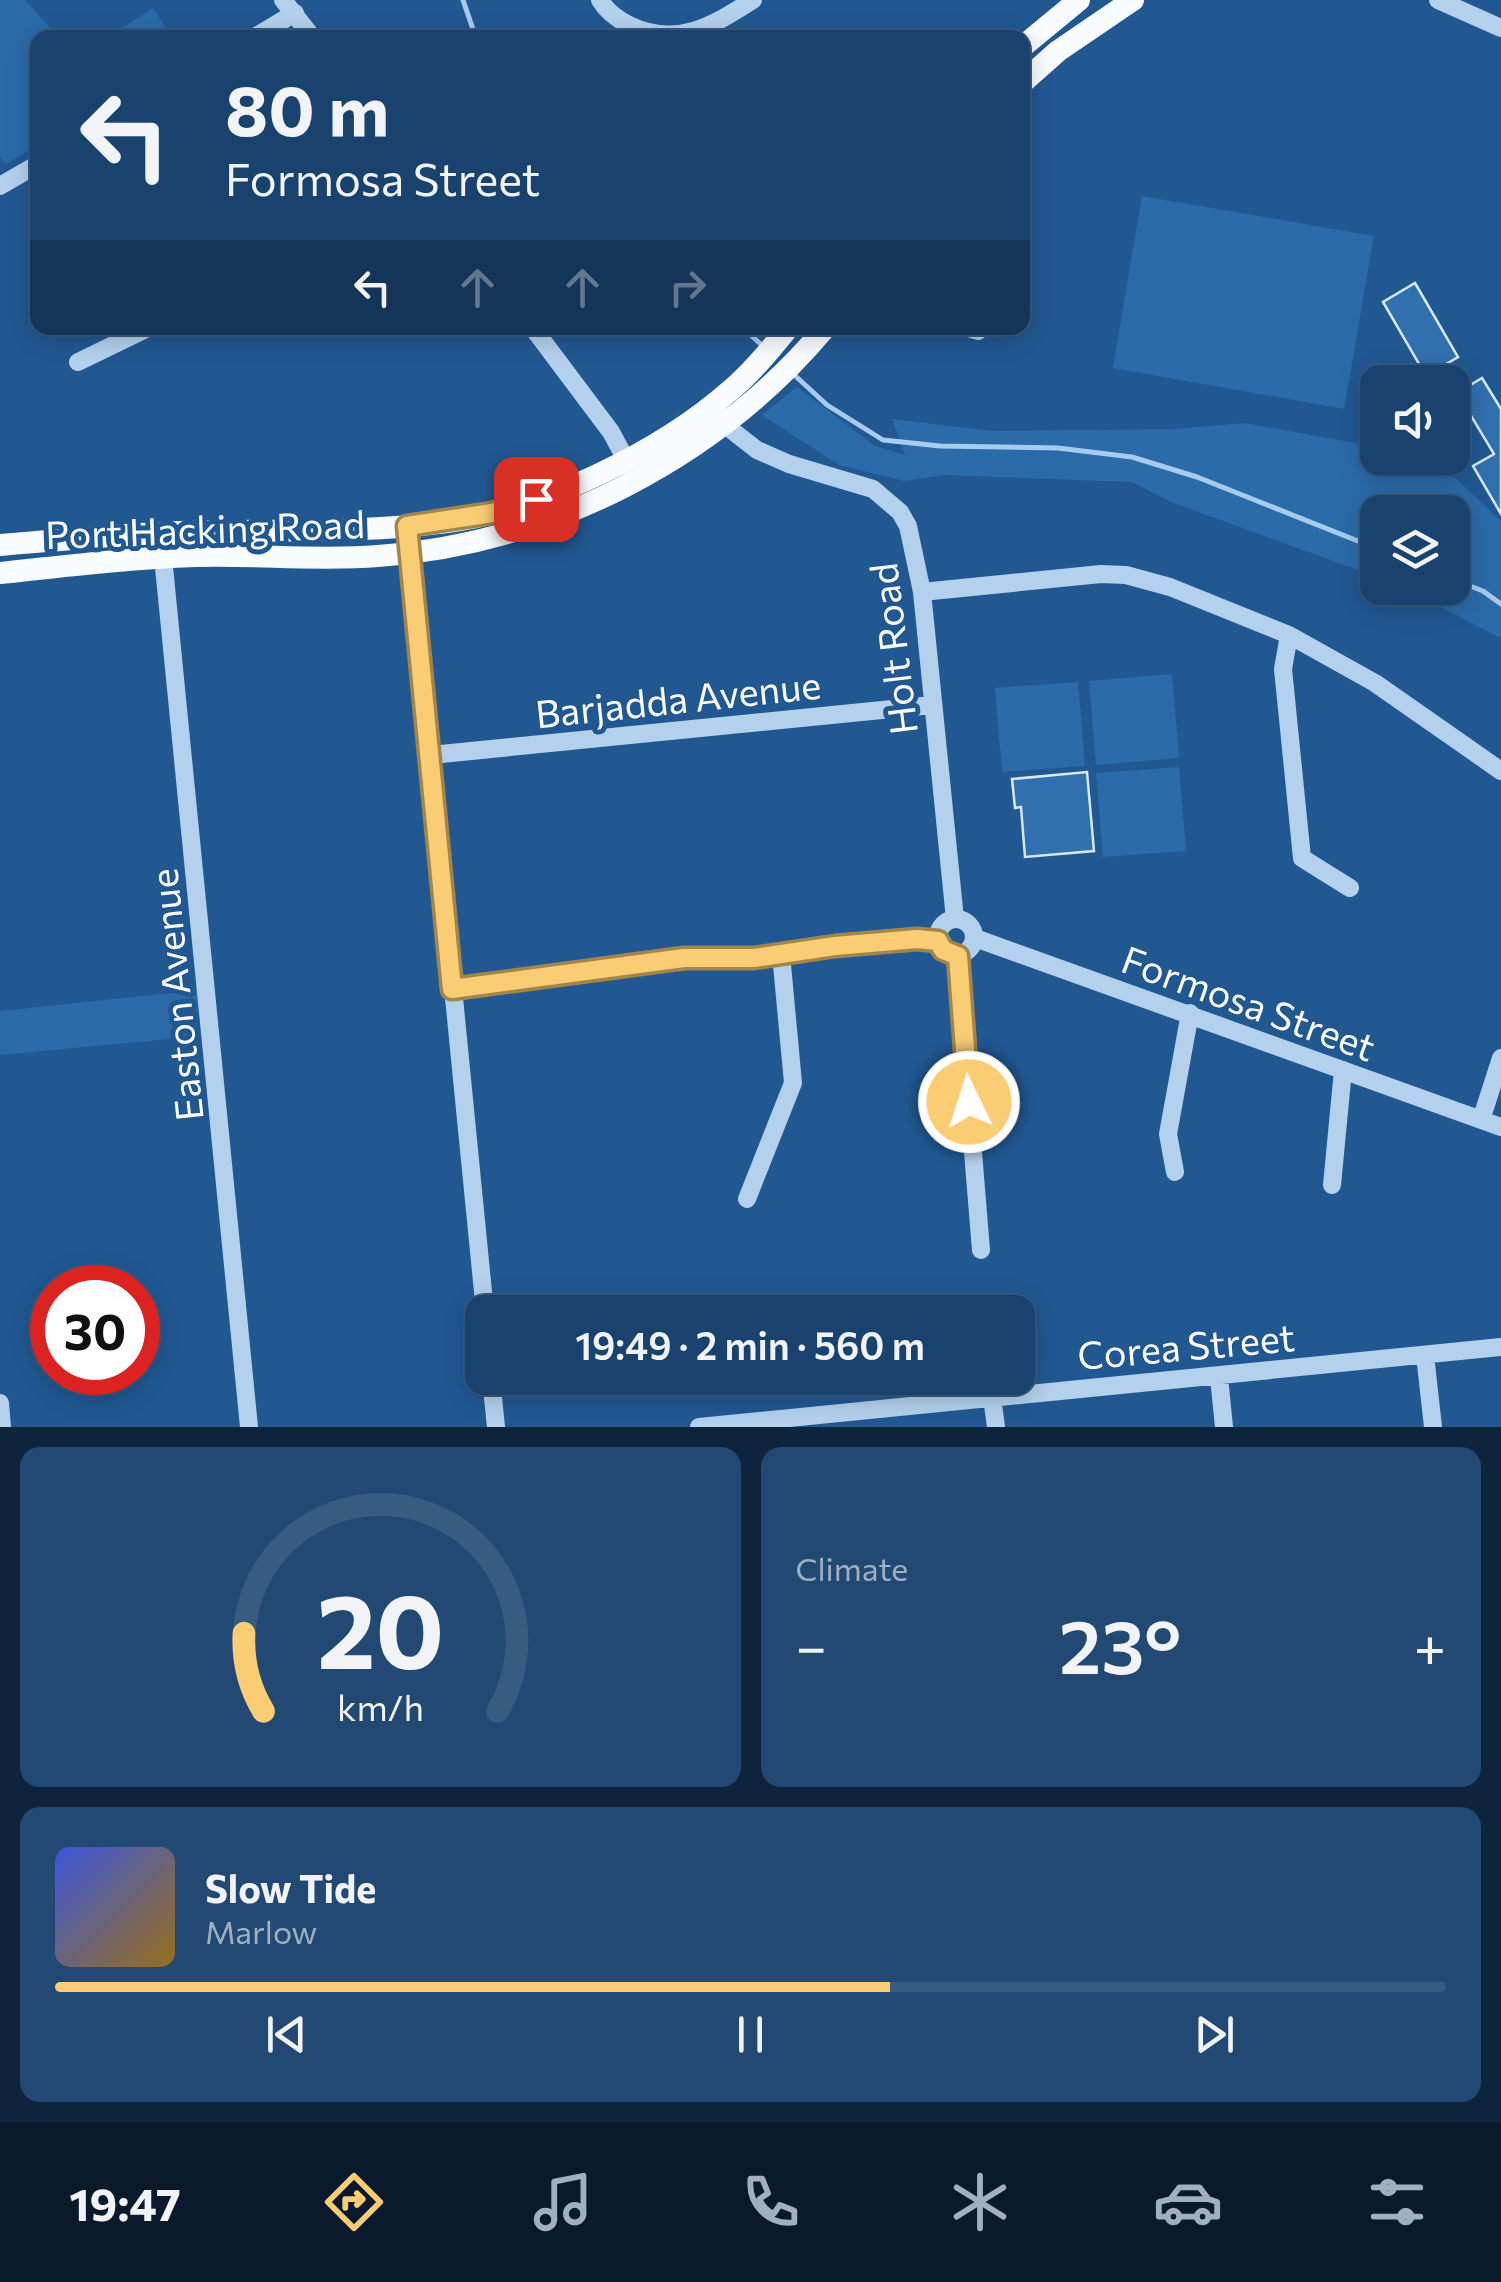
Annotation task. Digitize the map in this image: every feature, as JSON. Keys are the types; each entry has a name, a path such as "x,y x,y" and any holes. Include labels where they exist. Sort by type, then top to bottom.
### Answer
{"main road":[{"path":"1030,40 1078,0"},
{"path":"1030,77 1058,51 1133,0"},
{"name":"Port Hacking Road","path":"0,573 163,557 324,558 410,553 540,523 580,510 744,378 782,335"},
{"name":"Port Hacking Road","path":"1,545 216,530 324,531 407,526 492,513 631,470 725,425 819,335"}],"street":[{"path":"600,0 618,20 639,30"},
{"path":"698,30 754,0"},
{"path":"1438,0 1501,28"},
{"path":"261,30 289,6 307,30"},
{"path":"0,186 30,169"},
{"path":"78,362 134,335"},
{"path":"538,335 611,432 631,470"},
{"name":"Holt Road","path":"725,425 757,450 789,464 861,484 885,497 908,526 922,592 954,919"},
{"path":"407,526 483,1295"},
{"name":"Easton Avenue","path":"163,557 249,1427"},
{"path":"922,592 1100,574 1126,575 1170,586 1289,635 1375,683 1501,772"},
{"path":"1289,635 1284,668 1302,858 1350,888"},
{"name":"Barjadda Avenue","path":"431,755 932,705"},
{"path":"954,919 969,924 974,938 971,948 958,956 943,950 938,941 942,926 954,919"},
{"name":"Formosa Street","path":"974,938 1501,1127"},
{"path":"452,989 684,958 754,958 835,946 917,939 938,941"},
{"path":"747,1199 793,1083 782,954"},
{"path":"958,956 981,1250"},
{"path":"1175,1172 1168,1134 1190,1013"},
{"path":"1481,1120 1501,1058"},
{"path":"1332,1184 1344,1070"},
{"name":"Corea Street","path":"699,1427 1501,1347"},
{"path":"1426,1356 1433,1427"},
{"path":"1219,1377 1224,1427"},
{"path":"493,1395 496,1427"},
{"path":"992,1397 996,1427"},
{"path":"0,1403 2,1427"}],"shaded area":[{"path":"0,0 25,0 53,30 30,30 30,149 6,164 0,157"},
{"path":"153,8 167,30 119,30"},
{"path":"1142,196 1374,236 1344,409 1113,368"},
{"path":"797,387 875,446 905,455 892,419 992,431 1174,429 1245,423 1360,444 1360,475 1452,475 1501,521 1501,638 1436,605 1470,605 1470,495 1360,495 1360,571 1171,502 1132,482 944,475 905,481 839,465 762,415"},
{"path":"1172,674 1179,758 1096,765 1089,681"},
{"path":"1078,682 1085,766 1002,772 995,688"},
{"path":"1179,767 1186,851 1103,857 1096,773"},
{"path":"199,990 196,1021 201,1036 0,1055 0,1011"}],"building":[{"path":"1415,283 1458,357 1445,365 1420,365 1383,302"},
{"path":"1482,378 1501,409 1501,514 1473,466 1494,454 1470,414 1470,385"},
{"path":"1087,772 1094,851 1025,857 1021,807 1015,808 1012,779"}],"waterway":[{"path":"463,0 473,30"},
{"path":"751,335 765,348"},
{"path":"791,372 827,405 883,440 940,446 1058,448 1132,457 1197,477 1360,542"},
{"path":"1470,586 1501,604"}],"route":[{"path":"536,499 450,522 407,526 452,989 684,958 754,958 835,946 917,939 938,941 943,950 958,956 969,1102"}]}
